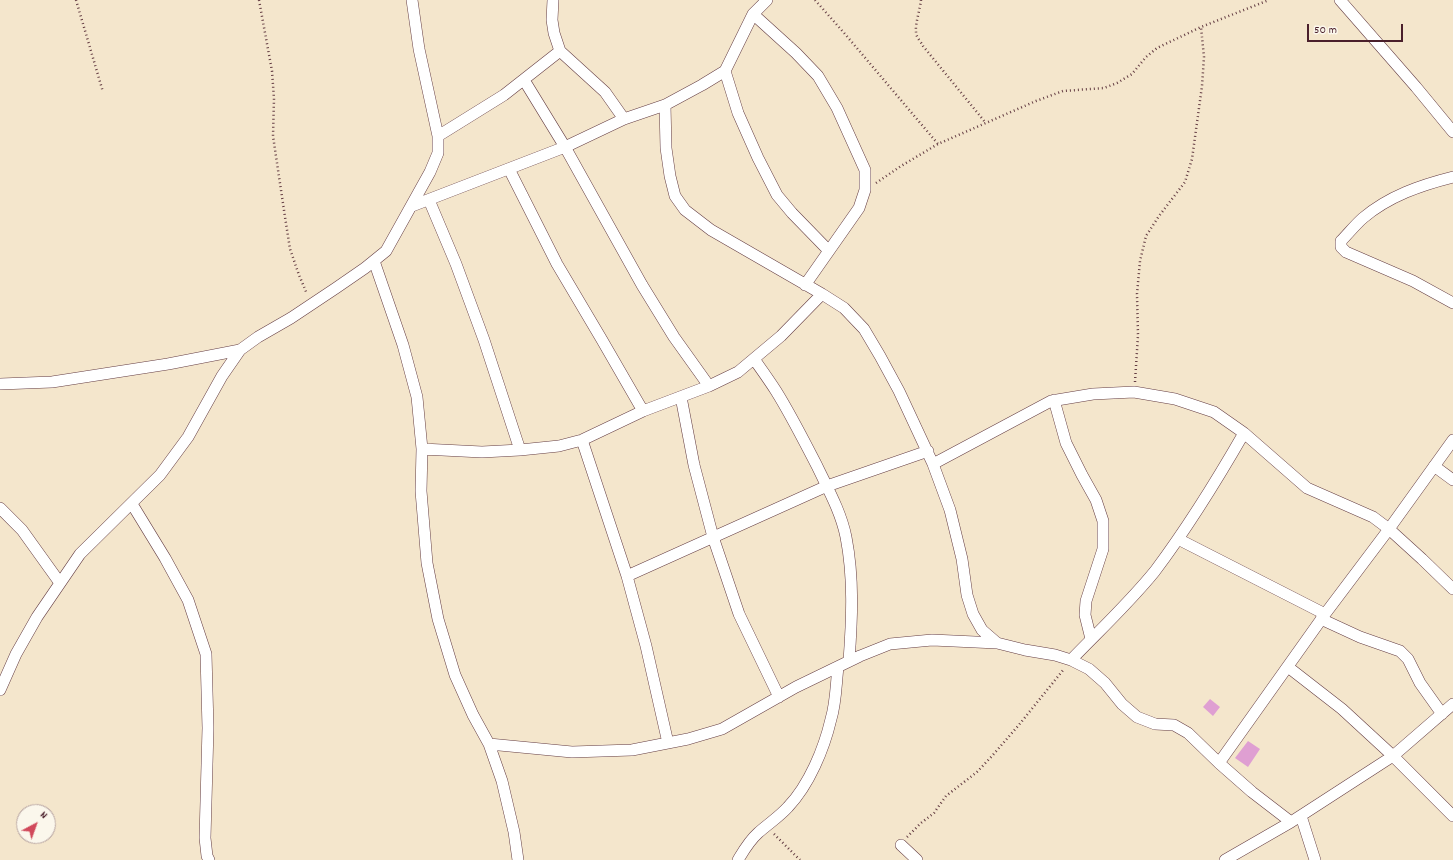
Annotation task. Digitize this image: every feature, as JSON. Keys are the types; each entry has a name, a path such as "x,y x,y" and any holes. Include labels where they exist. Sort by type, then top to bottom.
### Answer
{"street":[{"path":"1,683 37,617 80,554 160,475 188,437 222,376 240,350 311,304 386,250 412,206 438,153 438,136 419,49 412,0"},
{"path":"553,0 552,20 554,33 560,51 605,92 624,118"},
{"path":"412,206 565,147 624,118 665,105 702,85 725,71 753,14 767,0"},
{"path":"1340,0 1453,132"},
{"path":"753,14 796,53 818,76 837,108 857,149 865,170 865,190 859,208 805,285"},
{"path":"438,136 504,95 560,51"},
{"path":"725,71 738,113 758,158 777,194 792,213 829,251"},
{"path":"524,80 565,147 642,285 674,337 709,386"},
{"path":"665,105 666,148 670,176 675,196 685,210 711,230 844,308 864,329 899,391 934,464 950,510 973,614 982,630 997,643"},
{"path":"509,169 558,264 642,411"},
{"path":"1453,176 1425,184 1390,199 1363,218 1341,241 1341,247 1346,252 1412,281 1453,303"},
{"path":"429,200 456,264 484,340 520,450"},
{"path":"374,260 403,345 417,397 422,449 421,491 427,563 438,619 455,675 473,715 489,744 502,781 514,832 518,860"},
{"path":"422,449 482,452 520,450 559,446 582,440 642,411 709,386 738,372 781,336 822,294"},
{"path":"0,384 52,382 168,364 240,350"},
{"path":"754,359 776,391 795,423 827,486 838,511 846,536 852,587 852,624 849,661"},
{"path":"934,464 1054,400 1093,394 1134,392 1175,399 1214,412 1244,433 1307,488 1373,517 1389,529 1453,589"},
{"path":"681,397 694,465 713,537 739,614 779,697"},
{"path":"1054,400 1066,443 1082,476 1096,500 1103,521 1103,549 1086,601 1085,615 1091,639"},
{"path":"1071,660 1154,572 1178,539 1214,484 1244,433"},
{"path":"582,440 627,576 646,646 668,743"},
{"path":"1219,763 1323,617 1453,440"},
{"path":"627,576 827,486 928,452"},
{"path":"1434,466 1453,480"},
{"path":"132,504 165,558 188,600 206,654 208,728 205,838 207,856 209,860"},
{"path":"0,508 22,530 60,583"},
{"path":"1178,539 1360,637 1400,651 1408,659 1420,684 1442,714"},
{"path":"489,744 572,752 632,750 668,743 722,729 796,687 849,661 890,644 932,640 997,643 1055,655 1071,660 1089,669 1105,683 1122,704 1137,717 1155,724 1174,725 1188,733 1252,792 1290,822"},
{"path":"738,860 745,847 758,833 776,820 790,806 802,789 820,756 832,719 838,667"},
{"path":"1288,667 1342,709 1393,756 1453,816"},
{"path":"1225,860 1301,816 1393,756 1453,704"},
{"path":"1301,816 1315,860"},
{"path":"901,845 917,860"}],"path":[{"path":"76,0 103,92"},
{"path":"258,0 272,71 274,99 273,136 290,249 311,304"},
{"path":"815,0 938,144"},
{"path":"921,0 916,33 923,46 985,122"},
{"path":"865,190 938,144 985,122 1036,101 1063,92 1104,88 1117,83 1132,74 1146,57 1157,48 1201,27 1269,0"},
{"path":"1134,392 1138,334 1137,294 1140,261 1146,236 1158,216 1185,182 1192,159 1202,86 1204,57 1201,27"},
{"path":"901,845 920,823 934,813 946,796 977,772 992,756 1071,660"},
{"path":"766,827 800,860"}],"building":[{"path":"1210,699 1220,707 1213,716 1203,707"},
{"path":"1248,741 1260,749 1248,767 1235,758"}]}
